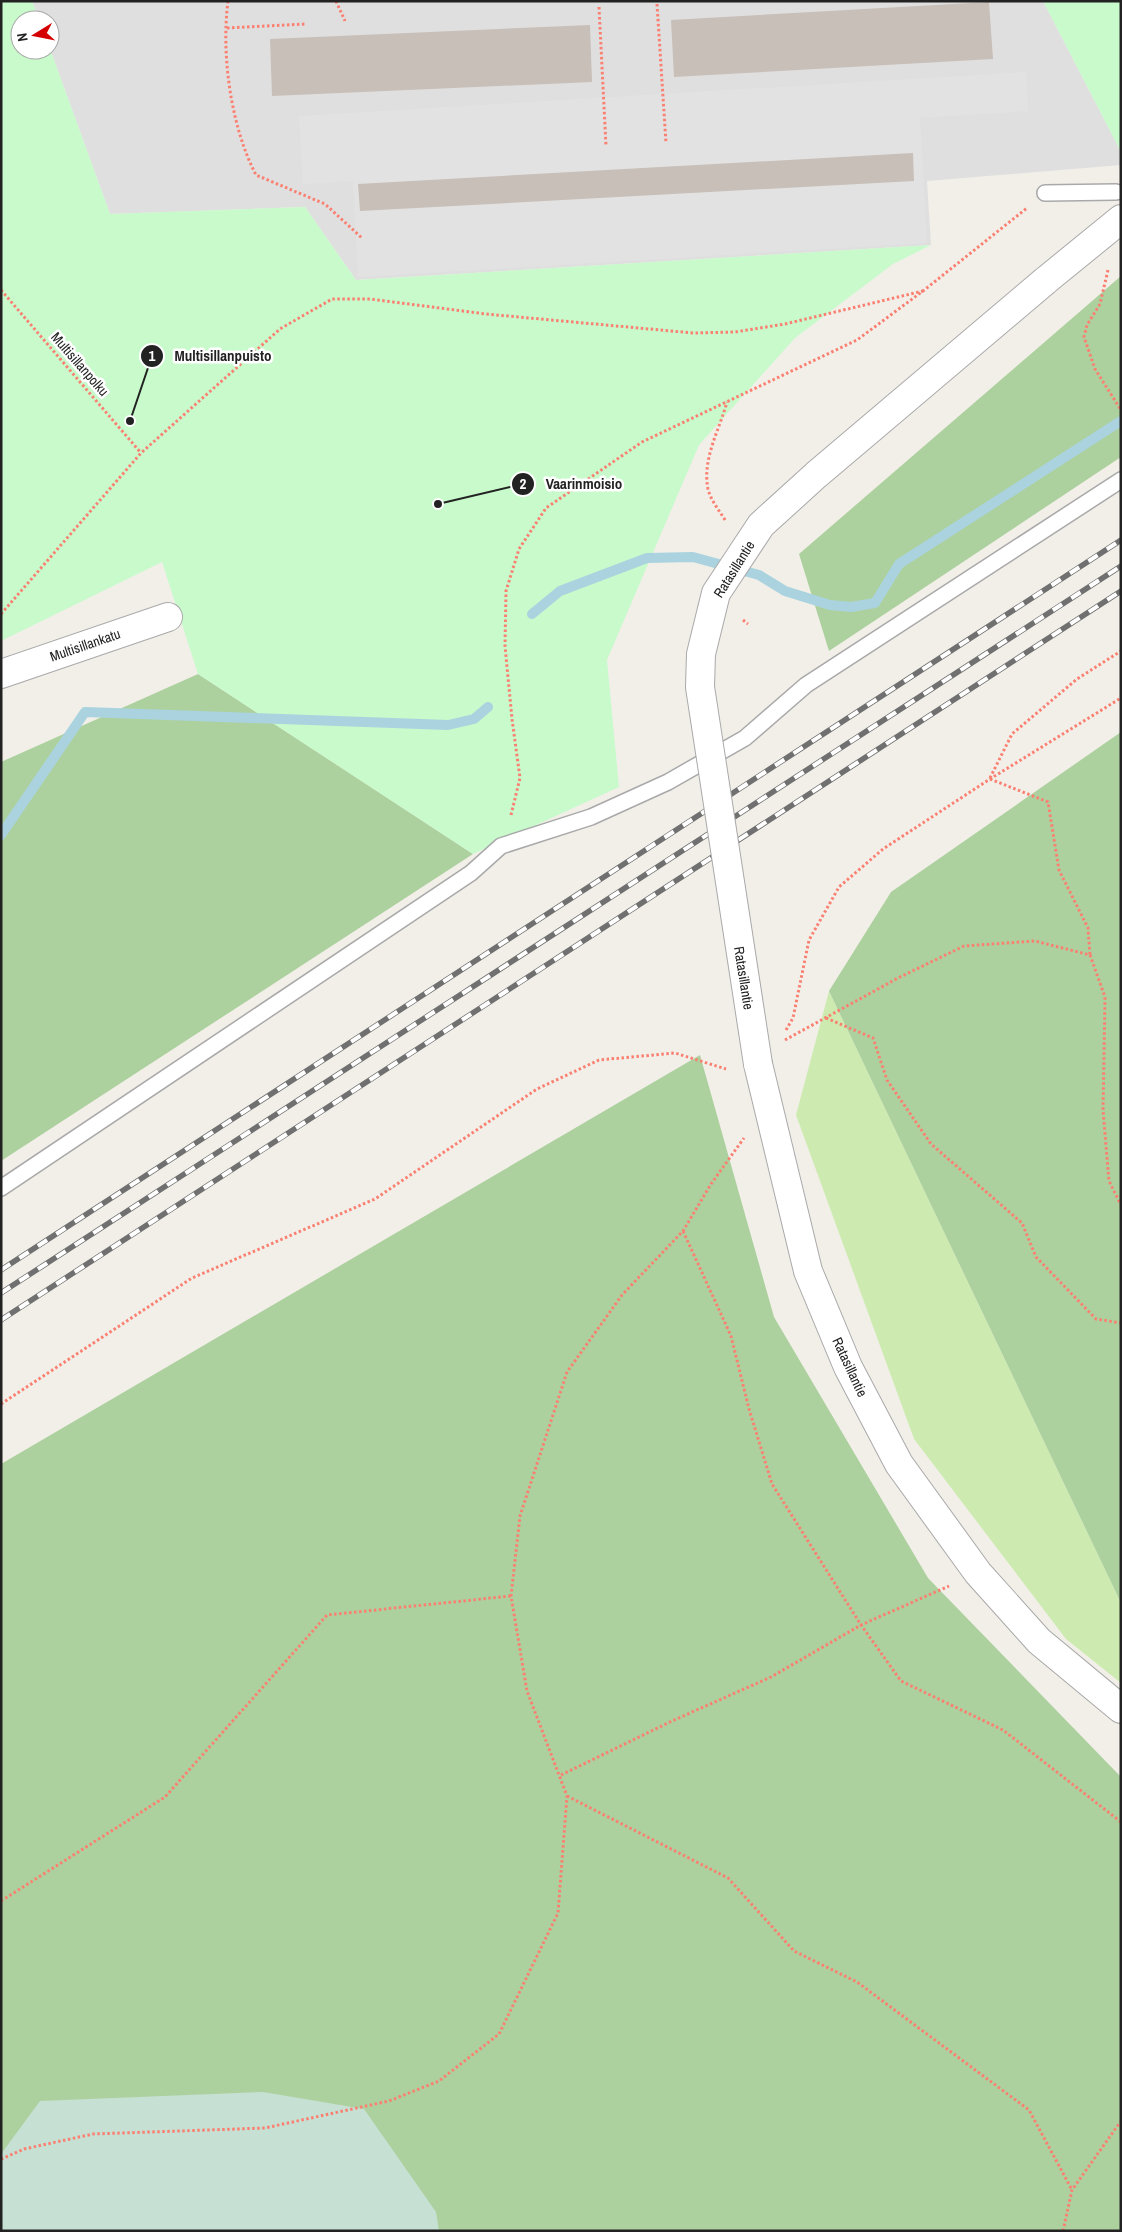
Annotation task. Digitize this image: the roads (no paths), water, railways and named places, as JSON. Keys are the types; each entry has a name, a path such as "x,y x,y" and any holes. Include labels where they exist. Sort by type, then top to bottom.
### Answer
{"street":[{"name":"Ratasillantie","path":"1121,219 1045,281 761,525 716,593 701,654 700,687 725,861 758,1064 808,1271 848,1367 899,1464 978,1573 1039,1641 1121,1709"},
{"name":"Multisillankatu","path":"1,674 168,617"}],"lane":[{"path":"1045,193 1116,192"},
{"path":"1,1188 472,873 501,846 591,817 668,782 745,738 806,686 1121,480"}],"waterway":[{"path":"532,614 560,591 647,558 693,557 759,575 785,591 830,605 851,607 875,603 899,564 1121,421"},
{"path":"1,835 85,712 448,725 474,719 488,707"}],"railway":[{"path":"1,1270 1121,540"},
{"path":"1,1293 1121,566"},
{"path":"1,1320 1121,591"}],"place":[{"name":"Multisillanpuisto","path":"130,421"},
{"name":"Vaarinmoisio","path":"438,504"}]}
